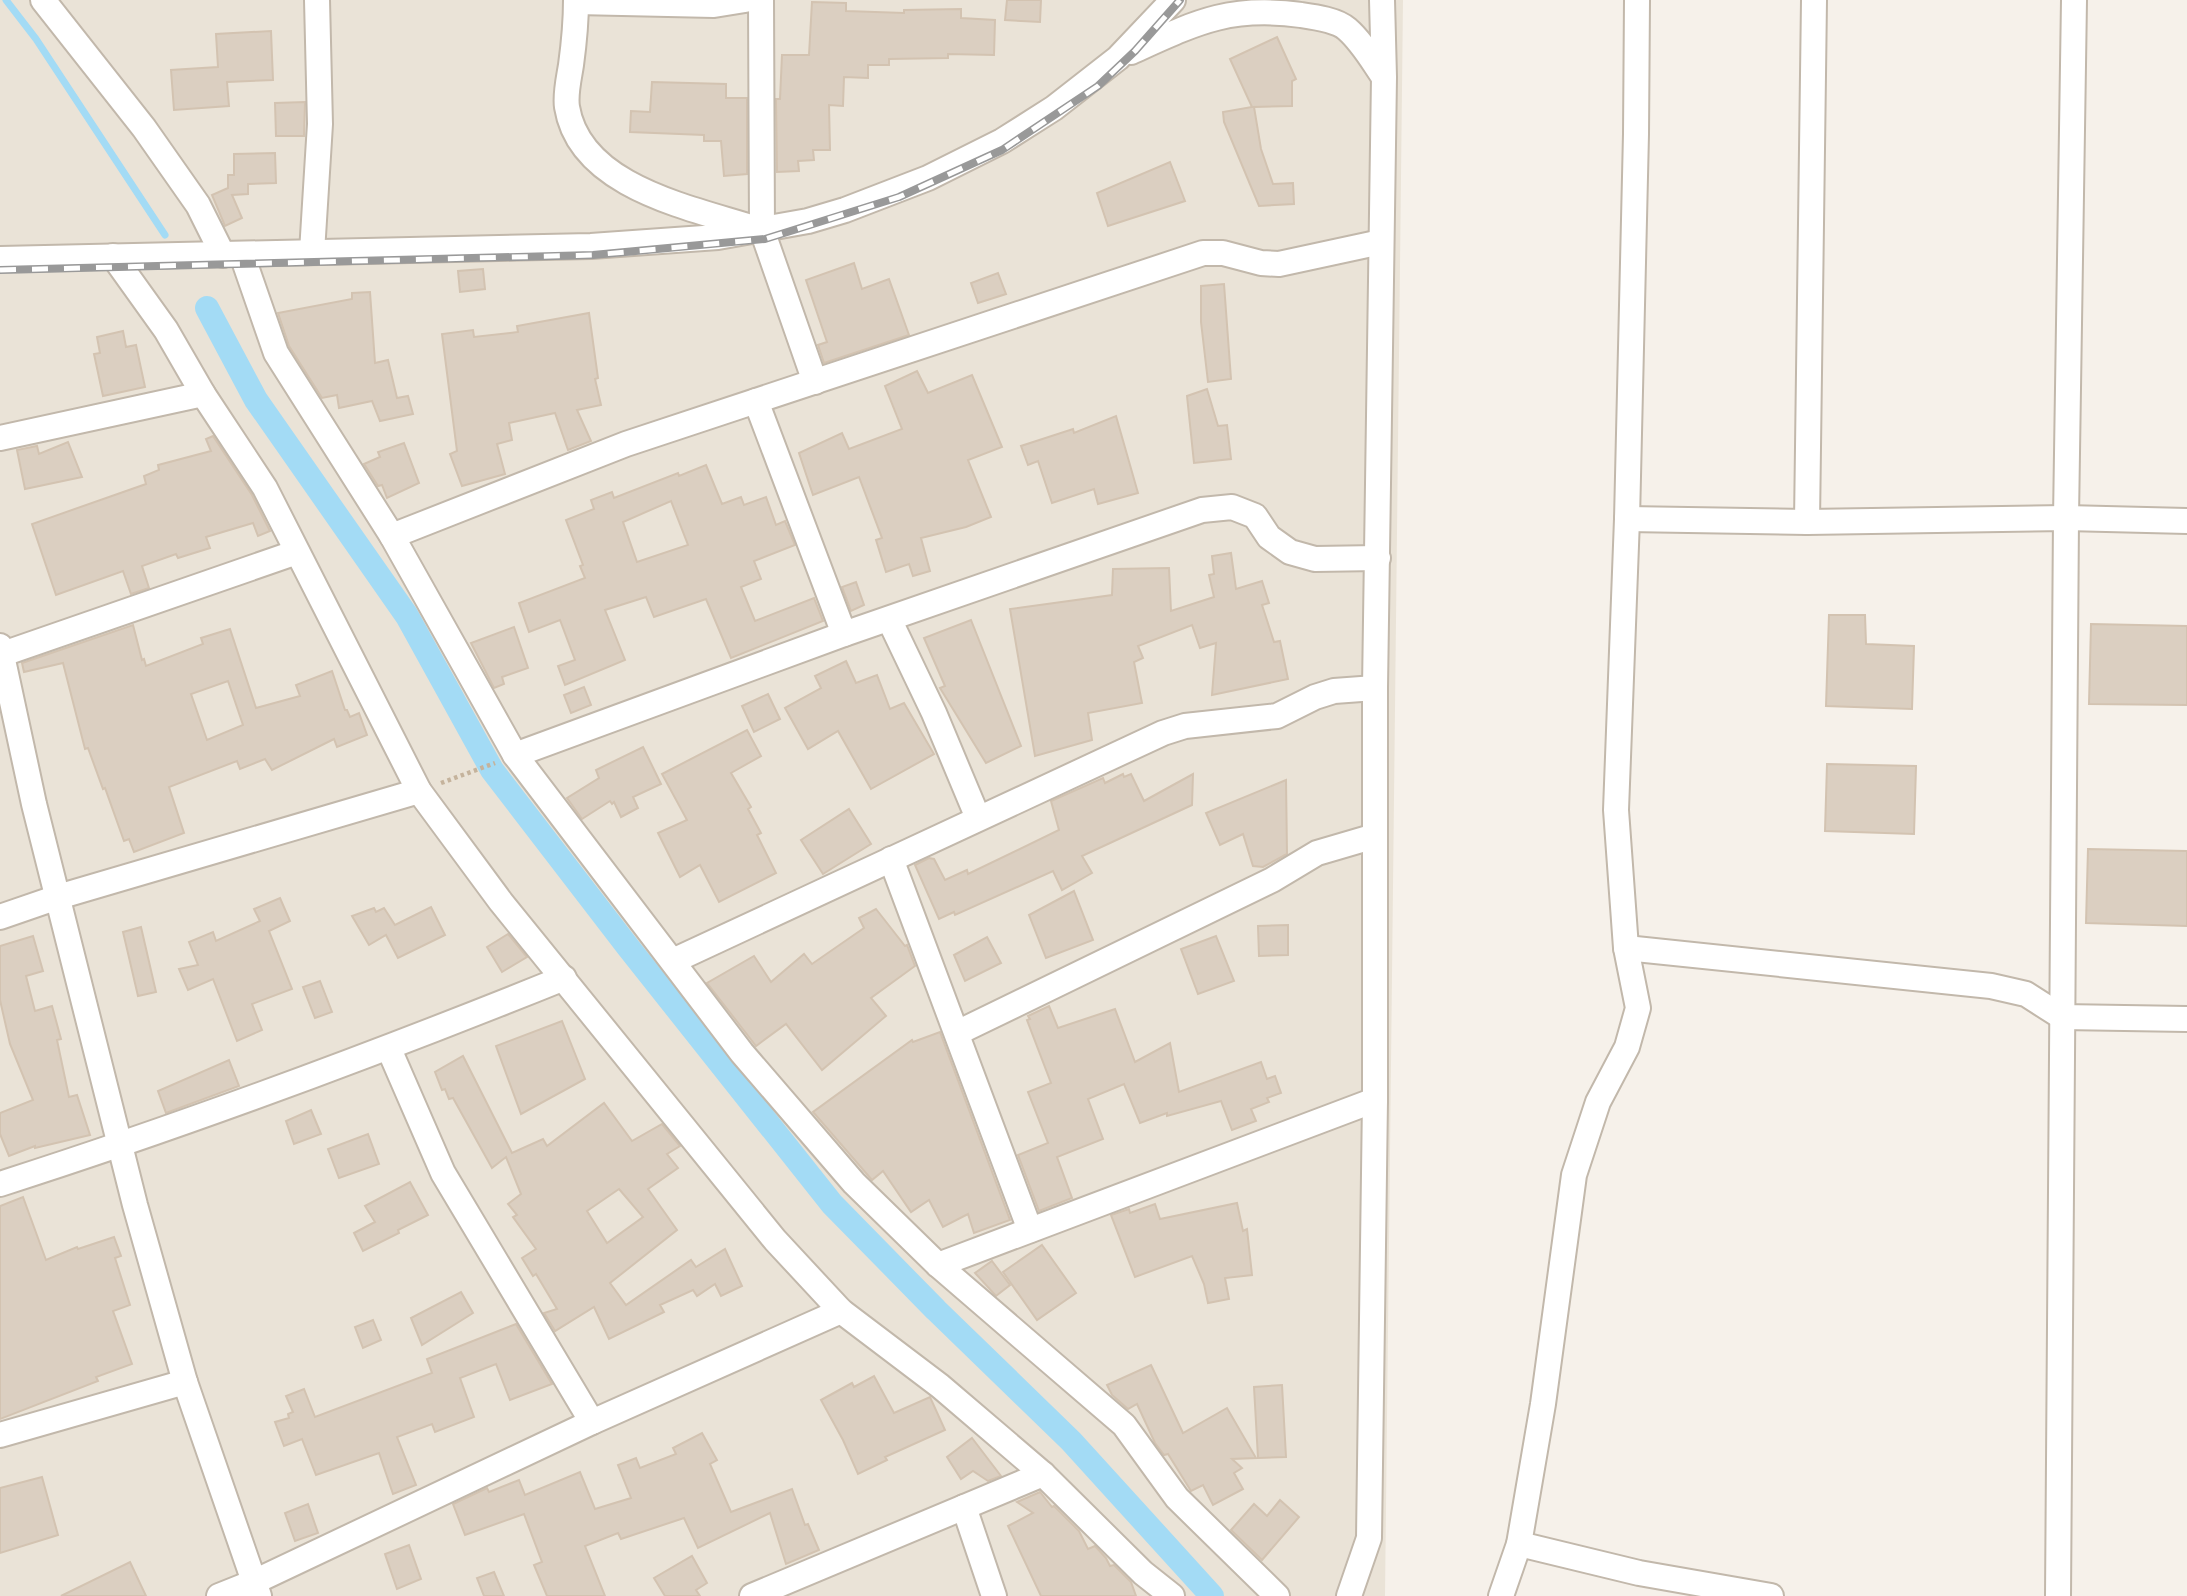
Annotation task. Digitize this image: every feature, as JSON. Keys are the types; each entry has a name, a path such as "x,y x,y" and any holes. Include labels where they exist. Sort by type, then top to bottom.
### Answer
{"street":[{"path":"43,0 144,128 232,255 276,353 392,536 509,757 673,961 742,1053 854,1182 939,1265 1124,1425 1177,1498 1277,1596"},
{"path":"312,252 320,124 317,0"},
{"path":"745,0 714,5 576,1 567,105 572,125 588,152 608,172 640,188 762,230"},
{"path":"761,0 762,230 816,382"},
{"path":"0,259 592,246 718,237 808,222 928,178 1002,141 1054,108 1118,58 1173,0"},
{"path":"1349,1596 1369,1538 1375,1100 1375,688 1384,77 1382,0"},
{"path":"1501,1596 1519,1544 1543,1404 1574,1175 1598,1102 1627,1047 1638,1008 1626,948 1616,810 1627,519 1637,0"},
{"path":"1807,522 1814,0"},
{"path":"2057,1596 2066,518 2074,0"},
{"path":"1118,58 1180,29 1211,18 1247,11 1274,11 1312,16 1345,27 1384,77"},
{"path":"392,536 626,444 1203,254 1223,253 1279,264 1381,242"},
{"path":"113,256 166,330 265,488 297,552 429,787 500,902 775,1240 841,1311 940,1386 1043,1474 1143,1573 1172,1596"},
{"path":"0,438 204,394"},
{"path":"756,401 844,634"},
{"path":"509,757 844,634 1202,510 1232,507 1255,516 1269,537 1290,552 1315,559 1377,558"},
{"path":"1627,519 1807,522 2066,518 2187,521"},
{"path":"256,1589 185,1382 121,1146 34,804 1,652 297,552"},
{"path":"889,619 978,818"},
{"path":"673,961 1163,733 1185,726 1277,716 1315,697 1334,691 1375,688"},
{"path":"0,917 58,897 429,787"},
{"path":"957,1033 1272,880 1317,853 1375,836"},
{"path":"891,859 1030,1230"},
{"path":"1626,948 1991,986 2026,994 2062,1017 2187,1020"},
{"path":"0,1184 121,1146 389,1049 564,978"},
{"path":"389,1049 443,1173 592,1422"},
{"path":"939,1265 1375,1100"},
{"path":"219,1596 256,1589 592,1422 841,1311"},
{"path":"0,1436 185,1382"},
{"path":"752,1596 777,1591 1043,1474"},
{"path":"964,1507 994,1596"},
{"path":"1519,1544 1639,1573 1771,1596"}],"path":[{"path":"429,787 509,757"}],"shaded area":[{"path":"0,0 1403,0 1385,1596 0,1596"}],"building":[{"path":"1007,0 1041,0 1040,22 1005,20"},
{"path":"812,2 846,3 846,11 904,13 904,10 961,9 961,18 995,20 994,55 948,54 948,58 889,59 889,65 868,65 868,78 844,77 843,106 829,105 830,150 813,150 814,160 798,161 799,171 777,172 776,99 780,99 782,55 809,55"},
{"path":"271,31 273,80 227,82 229,106 174,110 171,70 218,67 216,34"},
{"path":"1277,37 1296,79 1292,81 1292,106 1254,107 1261,149 1273,184 1293,183 1294,204 1259,206 1224,122 1223,112 1252,107 1230,59"},
{"path":"652,82 726,84 726,98 747,98 747,174 724,176 721,141 704,141 704,135 630,132 631,111 650,112"},
{"path":"305,102 304,136 276,136 275,103"},
{"path":"275,153 276,183 248,184 248,194 232,195 242,218 225,226 212,195 228,188 228,175 234,175 234,154"},
{"path":"1170,162 1185,201 1108,226 1097,193"},
{"path":"854,263 862,289 889,279 909,335 824,363 818,345 827,342 806,280"},
{"path":"483,269 485,289 460,292 458,271"},
{"path":"998,273 1006,294 978,303 971,283"},
{"path":"1224,284 1231,379 1208,382 1201,322 1201,286"},
{"path":"370,292 375,363 388,360 397,398 408,396 413,414 380,421 372,401 339,408 337,395 322,398 289,346 278,313 352,299 352,293"},
{"path":"589,313 598,378 595,379 601,405 577,410 591,441 568,450 555,413 509,423 512,440 497,444 505,474 462,486 450,454 457,451 442,334 473,330 474,337 518,332 517,326"},
{"path":"123,331 126,347 136,345 145,387 103,396 94,354 100,353 97,337"},
{"path":"917,371 928,393 972,375 1002,447 968,460 991,517 966,527 921,538 930,571 913,576 909,564 886,572 876,540 882,538 859,477 813,495 799,453 842,433 849,449 902,429 885,386"},
{"path":"1207,389 1218,426 1227,425 1231,459 1194,463 1187,396"},
{"path":"1116,416 1138,493 1098,504 1094,489 1052,503 1038,461 1028,465 1021,446 1073,429 1074,433"},
{"path":"213,436 252,495 270,531 258,536 253,523 206,537 210,548 178,558 176,554 142,566 149,588 131,594 123,571 56,595 32,524 146,484 144,476 159,470 158,465 211,451 206,439"},
{"path":"68,442 82,477 25,489 17,450 37,446 39,454"},
{"path":"404,443 419,483 387,498 382,485 378,486 364,464 380,457 378,452"},
{"path":"706,465 722,504 741,497 744,505 766,497 776,525 785,521 795,545 754,561 761,579 741,587 755,621 814,598 823,621 731,658 706,599 654,617 646,597 605,610 625,660 565,685 558,666 575,660 560,620 529,632 519,603 585,578 580,566 583,565 566,520 594,509 591,500 612,492 614,498 678,473 679,476","holes":["671,501 688,545 637,562 623,522"]},
{"path":"1231,553 1236,589 1262,581 1269,603 1262,605 1274,642 1280,641 1288,679 1212,695 1216,643 1200,648 1192,625 1138,646 1143,658 1134,662 1142,703 1088,713 1092,740 1035,756 1010,609 1112,595 1113,569 1169,568 1171,611 1214,597 1209,575 1214,574 1212,556"},
{"path":"856,582 864,605 851,611 842,587"},
{"path":"1829,615 1865,615 1866,644 1914,646 1912,709 1826,706"},
{"path":"971,620 1021,746 986,763 940,688 945,686 924,638"},
{"path":"2091,624 2187,626 2187,705 2089,704"},
{"path":"133,625 146,666 203,644 201,638 230,629 256,708 300,696 296,685 332,671 345,710 350,717 359,713 367,735 337,747 334,739 272,770 265,759 240,769 237,761 169,787 184,833 134,852 129,839 124,841 105,788 103,789 88,748 85,749 63,663 24,672 22,663","holes":["228,681 243,725 207,740 191,694"]},
{"path":"514,627 528,668 502,677 504,684 494,688 471,643"},
{"path":"846,661 856,683 877,675 890,709 904,703 934,754 871,789 838,731 808,749 785,708 821,688 815,676"},
{"path":"584,687 591,705 571,713 564,695"},
{"path":"768,694 780,719 754,732 742,706"},
{"path":"747,730 761,756 731,773 751,807 748,809 761,833 757,835 776,873 719,902 700,865 680,877 658,833 687,820 662,774"},
{"path":"643,747 661,784 633,797 638,808 621,817 614,802 612,804 610,801 582,819 567,798 599,778 596,770"},
{"path":"1827,764 1916,766 1914,834 1825,831"},
{"path":"1123,774 1124,777 1131,774 1144,801 1193,774 1192,805 1082,856 1092,873 1062,890 1053,871 955,915 954,912 939,919 915,865 929,858 934,859 945,880 967,870 968,874 1059,830 1051,801 1103,778 1105,783"},
{"path":"1286,780 1287,854 1263,867 1253,866 1243,834 1220,845 1206,813"},
{"path":"849,809 871,844 823,874 801,840"},
{"path":"2088,849 2187,851 2187,926 2086,923"},
{"path":"1074,891 1093,940 1046,958 1029,915"},
{"path":"280,898 290,921 269,931 292,989 252,1004 262,1030 237,1041 213,979 188,990 179,969 198,965 189,942 213,932 216,941 260,921 254,909"},
{"path":"431,907 445,935 398,958 386,935 369,945 352,916 374,908 376,912 384,908 395,925"},
{"path":"876,909 905,946 907,945 915,966 871,998 886,1016 822,1070 786,1024 756,1046 707,983 754,956 771,982 804,954 812,964 864,928 859,918"},
{"path":"1288,925 1288,955 1259,956 1258,926"},
{"path":"141,927 156,992 138,996 123,932"},
{"path":"508,934 527,957 502,972 487,947"},
{"path":"33,936 43,971 26,976 35,1011 52,1006 61,1039 57,1040 69,1097 77,1095 90,1135 35,1146 9,1156 0,1134 0,1113 33,1100 10,1044 0,1000 0,946"},
{"path":"1216,936 1234,981 1198,994 1181,949"},
{"path":"987,937 1001,963 965,981 954,955"},
{"path":"320,981 332,1012 315,1018 303,987"},
{"path":"1049,1006 1058,1028 1115,1009 1135,1062 1170,1043 1179,1092 1261,1062 1267,1079 1275,1076 1281,1093 1267,1098 1269,1102 1251,1109 1256,1121 1232,1130 1221,1101 1167,1116 1167,1113 1140,1123 1124,1084 1088,1099 1103,1139 1057,1157 1072,1198 1039,1211 1018,1155 1048,1143 1028,1092 1051,1083 1027,1020 1030,1019 1028,1016"},
{"path":"562,1021 585,1079 521,1114 496,1046"},
{"path":"940,1032 1010,1220 974,1233 968,1214 943,1227 929,1200 911,1212 883,1171 872,1180 813,1112 912,1040 913,1042"},
{"path":"463,1056 512,1153 543,1139 547,1146 604,1103 632,1141 662,1124 680,1146 667,1154 678,1168 648,1189 677,1230 610,1283 626,1305 691,1260 696,1267 725,1249 742,1286 721,1296 715,1284 697,1296 693,1290 660,1305 664,1312 609,1339 594,1307 555,1331 544,1313 557,1309 536,1274 533,1276 522,1258 536,1249 513,1217 517,1215 508,1204 521,1194 506,1157 492,1168 453,1098 449,1099 445,1089 442,1090 435,1072","holes":["619,1189 643,1217 607,1243 587,1211"]},
{"path":"229,1060 239,1086 166,1113 158,1091"},
{"path":"311,1110 321,1134 294,1144 286,1121"},
{"path":"368,1134 379,1164 339,1178 328,1149"},
{"path":"410,1182 428,1215 363,1251 354,1233 375,1222 365,1206"},
{"path":"23,1197 46,1260 77,1247 78,1249 114,1237 121,1256 115,1258 130,1305 113,1311 132,1364 96,1377 98,1381 0,1419 0,1206"},
{"path":"1237,1203 1243,1231 1247,1229 1252,1275 1225,1278 1229,1299 1208,1303 1204,1284 1192,1256 1135,1277 1111,1215 1129,1209 1130,1213 1155,1204 1160,1219"},
{"path":"1042,1245 1076,1293 1037,1320 1003,1272"},
{"path":"992,1261 1010,1285 996,1296 975,1273"},
{"path":"461,1292 473,1313 422,1345 411,1318"},
{"path":"373,1320 381,1340 363,1348 355,1327"},
{"path":"516,1324 552,1384 510,1400 496,1364 460,1378 474,1417 435,1432 432,1424 397,1437 416,1485 393,1494 379,1453 316,1475 302,1439 284,1446 275,1422 289,1418 288,1414 293,1412 286,1396 304,1389 315,1417 432,1373 427,1359"},
{"path":"1151,1365 1183,1433 1227,1408 1256,1458 1232,1459 1242,1468 1234,1473 1243,1489 1213,1505 1203,1485 1191,1491 1168,1454 1164,1455 1155,1443 1137,1404 1128,1409 1112,1395 1107,1385"},
{"path":"874,1376 894,1413 930,1397 945,1430 885,1457 887,1460 858,1474 821,1400 852,1383 854,1387"},
{"path":"1282,1385 1286,1457 1258,1458 1254,1387"},
{"path":"702,1433 717,1460 710,1464 731,1512 792,1489 805,1525 808,1524 819,1550 786,1564 770,1513 698,1548 684,1518 621,1539 618,1533 585,1546 605,1596 547,1596 534,1565 542,1562 524,1514 465,1535 453,1504 487,1488 489,1492 519,1480 525,1495 580,1472 595,1509 631,1498 618,1465 636,1458 640,1468 676,1454 673,1448"},
{"path":"972,1438 1001,1476 988,1481 973,1471 961,1479 947,1457"},
{"path":"42,1477 58,1535 0,1553 0,1488"},
{"path":"1040,1492 1052,1507 1079,1531 1088,1549 1095,1546 1110,1566 1114,1565 1131,1582 1136,1596 1041,1596 1008,1526 1033,1513 1017,1502"},
{"path":"1280,1500 1299,1517 1262,1560 1231,1530 1254,1504 1267,1516"},
{"path":"308,1504 318,1533 295,1541 285,1513"},
{"path":"409,1545 421,1579 397,1589 385,1554"},
{"path":"692,1556 707,1583 696,1590 700,1596 665,1596 654,1578"},
{"path":"130,1562 146,1596 61,1596"},
{"path":"494,1572 504,1596 484,1596 477,1578"}],"waterway":[{"path":"6,0 36,39 165,235"},
{"path":"207,308 256,400 407,616 492,770 628,947 832,1204 1071,1441 1212,1596"}],"railway":[{"path":"0,270 593,255 765,239 899,197 1002,150 1098,86 1135,51 1180,0"}]}
